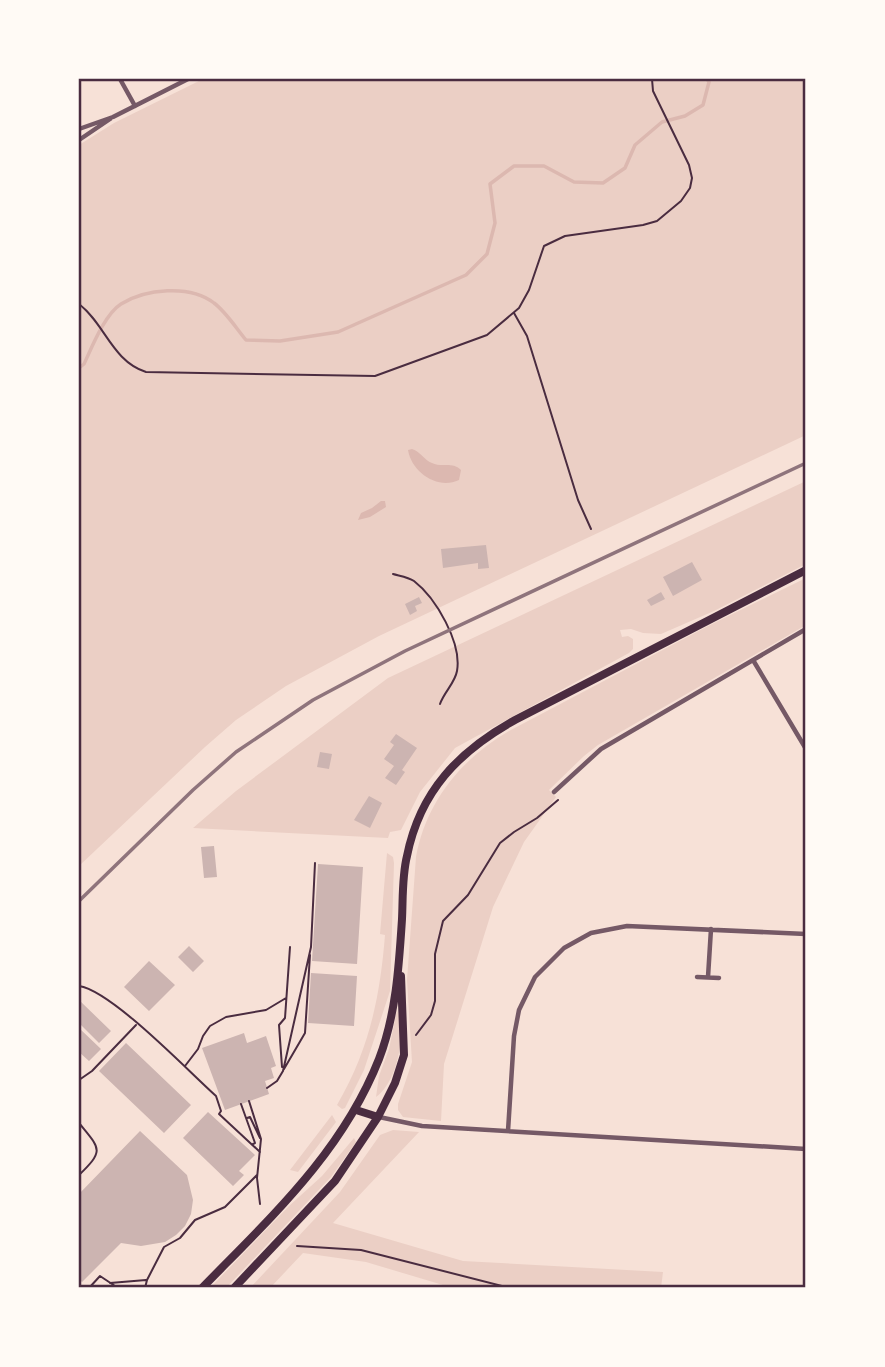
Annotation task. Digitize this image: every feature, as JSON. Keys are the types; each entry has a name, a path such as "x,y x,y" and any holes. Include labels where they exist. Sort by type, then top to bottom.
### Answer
{"main road":[{"path":"202,1288 311,1174 356,1110 385,1041 393,1009 400,956 406,857 414,829 438,784 464,754 515,720 806,570"},
{"path":"234,1288 335,1181 378,1117 400,1070 404,1055 400,956"},
{"path":"356,1110 378,1117"}],"street":[{"path":"120,79 135,106"},
{"path":"79,129 113,117 188,79"},
{"path":"79,141 113,117"},
{"path":"554,792 601,749 806,629"},
{"path":"753,659 806,749"},
{"path":"508,1131 514,1036 519,1010 535,977 554,956 576,940 615,927 639,925 806,934"},
{"path":"708,978 711,929"},
{"path":"697,977 719,978"},
{"path":"378,1117 410,1125 806,1149"}],"path":[{"path":"79,304 89,313 117,353 132,367 146,372 374,376 487,335 514,313 529,290 544,246 550,241 565,236 657,221 681,201 690,188 690,165 653,91 652,79"},
{"path":"514,313 527,337 575,489 591,529"},
{"path":"393,574 407,578 420,587 444,620 456,644 456,676 440,704"},
{"path":"416,1035 431,1015 435,1001 435,954 445,918 468,895 500,843 559,799"},
{"path":"267,1088 277,1081 305,1033 315,863"},
{"path":"283,1071 279,1025 285,1018 290,947"},
{"path":"283,1071 311,947"},
{"path":"79,986 95,991 114,1004 216,1096 221,1111 219,1114 260,1152"},
{"path":"184,1067 198,1049 210,1026 226,1017 266,1010 286,998"},
{"path":"79,1080 92,1071 137,1024"},
{"path":"249,1101 261,1139 257,1175 260,1204"},
{"path":"241,1104 255,1143 252,1145"},
{"path":"246,1118 250,1117 261,1139"},
{"path":"79,1123 98,1152 96,1158 79,1175"},
{"path":"145,1288 164,1247 180,1238 195,1220 225,1207 257,1175"},
{"path":"297,1246 361,1250 510,1288"},
{"path":"89,1288 100,1276 118,1288"},
{"path":"110,1283 147,1280"}],"shaded area":[{"path":"203,79 806,79 806,435 379,636 286,686 236,720 79,866 79,145 114,123"},
{"path":"412,449 432,463 458,467 461,470 459,480 443,483 427,477 410,458 408,450"},
{"path":"806,481 806,564 714,611 661,634 620,630 622,637 633,639 633,649 629,653 455,748 420,792 401,830 390,832 388,838 193,828 236,791 388,678"},
{"path":"385,501 386,507 370,517 358,520 361,513"},
{"path":"806,578 806,625 598,745 549,790 556,797 524,842 493,907 444,1064 441,1121 403,1117 398,1110 398,1104 412,1062 407,980 416,857 428,818 448,784 476,755 509,731 710,625"},
{"path":"387,853 393,857 394,863 390,991 364,1070 345,1108 342,1109 337,1105 365,1044 380,980 385,935 380,934"},
{"path":"397,1010 401,1032 398,1057 390,1080 376,1097 379,1076 389,1049"},
{"path":"332,1115 336,1122 298,1172 290,1170"},
{"path":"393,1130 419,1132 333,1223 463,1261 663,1272 661,1288 453,1288 366,1262 303,1253 270,1288 250,1288 340,1192 380,1135"},
{"path":"354,1138 356,1142 331,1177 226,1288 210,1288 289,1206 322,1176"}],"building":[{"path":"486,545 489,568 478,569 478,563 443,568 441,549"},
{"path":"692,562 702,580 673,596 663,577"},
{"path":"661,592 665,599 651,606 647,600"},
{"path":"419,597 422,603 415,606 417,611 410,615 405,604"},
{"path":"396,734 417,748 402,770 405,772 396,785 385,778 394,766 384,759 394,745 390,742"},
{"path":"320,752 332,754 329,769 317,767"},
{"path":"369,796 382,803 370,828 354,820"},
{"path":"214,846 217,877 204,878 201,847"},
{"path":"318,864 363,867 357,964 312,961"},
{"path":"189,946 204,961 193,972 178,957"},
{"path":"149,961 175,985 149,1011 124,987"},
{"path":"311,973 357,976 354,1026 308,1023"},
{"path":"79,1000 111,1031 99,1043 79,1023"},
{"path":"79,1028 101,1049 89,1061 79,1052"},
{"path":"244,1033 247,1043 266,1036 276,1066 271,1068 274,1078 265,1081 269,1094 225,1110 202,1048"},
{"path":"126,1043 191,1105 164,1133 99,1071"},
{"path":"208,1112 255,1155 239,1171 244,1175 233,1186 183,1138"},
{"path":"140,1131 187,1175 193,1200 191,1214 185,1226 165,1242 141,1246 121,1243 82,1282 79,1279 79,1194"}],"waterway":[{"path":"79,368 84,364 100,331 115,309 142,295 168,291 193,293 214,303 246,340 280,341 338,332 466,275 487,254 495,223 490,184 514,166 544,166 574,182 603,183 625,168 635,145 662,122 685,116 703,105 709,82 707,79"}],"railway":[{"path":"79,901 236,752 313,700 405,651 806,463"}]}
